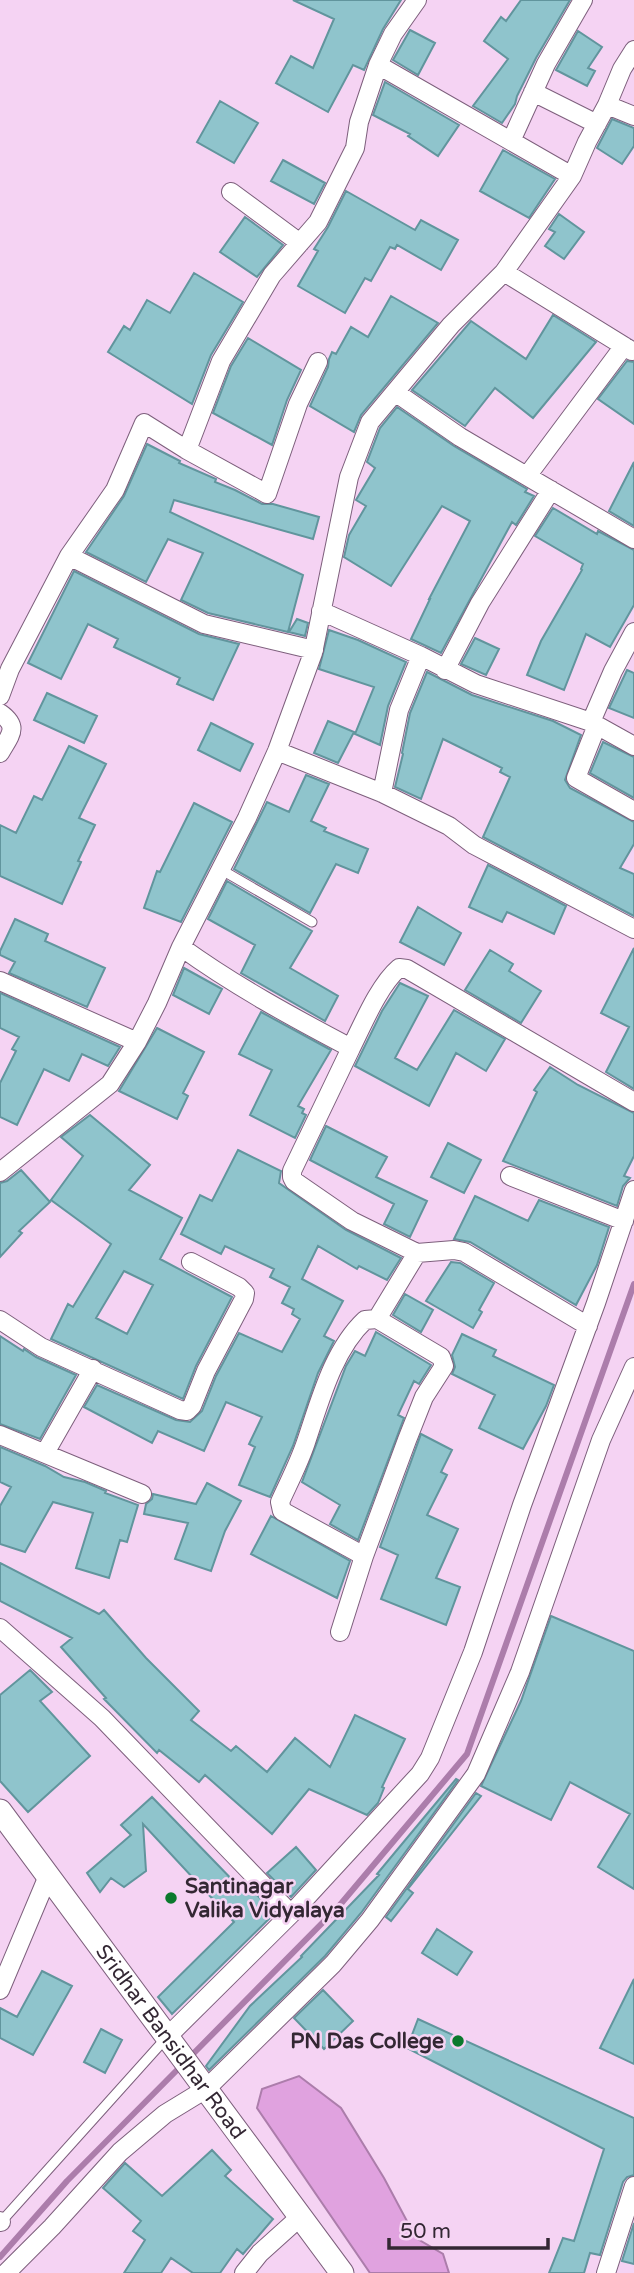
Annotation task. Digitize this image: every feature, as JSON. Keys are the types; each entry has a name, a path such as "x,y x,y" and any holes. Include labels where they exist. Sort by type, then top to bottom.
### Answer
{"street":[{"path":"187,450 221,361 272,275 318,222 355,148 359,122 378,65 416,0"},
{"path":"511,141 546,64 583,0"},
{"path":"0,1172 110,1084 137,1042 277,751 314,650 349,477 370,422 451,324 504,272 572,176 622,69 634,50"},
{"path":"378,65 572,176"},
{"path":"533,92 597,124"},
{"path":"607,105 634,116"},
{"path":"231,192 300,243"},
{"path":"504,272 629,349 527,476"},
{"path":"0,696 10,669 69,556 115,491 144,423 267,494 298,404 318,362"},
{"path":"395,393 460,437 634,539"},
{"path":"445,670 480,603 551,490"},
{"path":"69,556 204,624 314,650"},
{"path":"321,611 476,684 594,724 634,746"},
{"path":"634,632 613,671 576,778 634,811"},
{"path":"382,793 399,710 421,656"},
{"path":"0,713 12,725 0,753"},
{"path":"277,751 382,793 449,826 474,845 634,929"},
{"path":"181,947 267,1004 351,1048"},
{"path":"588,1326 464,1252 454,1250 417,1254 352,1221 294,1181 292,1171 376,1000 399,968 407,969 634,1102"},
{"path":"0,981 137,1042"},
{"path":"510,1176 624,1222"},
{"path":"177,2051 291,1914 419,1774 430,1758 473,1652 522,1505 588,1326 634,1190"},
{"path":"377,1319 417,1254"},
{"path":"0,1320 41,1347 187,1411 192,1406 206,1371 245,1293 239,1287 191,1262"},
{"path":"340,1632 364,1556 424,1397 443,1366 441,1357 377,1319 365,1320 354,1330 329,1377 306,1444 280,1502 282,1511 364,1556"},
{"path":"6,2273 120,2152 165,2113 206,2089 333,1964 370,1920 476,1774 520,1672 601,1440 634,1367"},
{"path":"45,1453 93,1369"},
{"path":"0,1435 142,1494"},
{"path":"0,1628 102,1718 291,1914"},
{"name":"Sridhar Bansidhar Road","path":"0,1811 342,2273"},
{"path":"0,1990 5,1968 48,1876"},
{"path":"606,2273 634,2186"},
{"path":"244,2273 260,2253 300,2217"}],"lane":[{"path":"220,869 312,922"},
{"path":"0,2222 177,2051"}],"shaded area":[{"path":"299,2076 341,2108 384,2178 416,2238 443,2254 449,2273 370,2273 257,2108 262,2089"}],"building":[{"path":"293,0 401,0 383,29 364,70 353,65 328,112 276,83 291,56 313,68 334,19"},
{"path":"521,0 570,0 536,58 515,104 502,123 473,106 508,59 484,41 501,17 506,21"},
{"path":"410,30 435,43 418,75 393,60"},
{"path":"578,31 602,47 588,68 595,71 587,86 556,70"},
{"path":"385,82 459,125 438,156 408,136 410,134 373,115"},
{"path":"220,101 258,123 234,163 197,142"},
{"path":"612,119 634,128 634,146 622,164 597,148"},
{"path":"503,150 555,179 529,218 480,191"},
{"path":"283,160 325,183 314,204 271,181"},
{"path":"346,191 415,230 421,220 458,240 441,270 397,245 395,249 390,247 371,281 365,278 345,313 298,286 318,251 314,249"},
{"path":"559,214 584,232 564,259 545,246 555,232 549,229"},
{"path":"245,217 283,245 257,277 220,252"},
{"path":"194,273 243,302 211,355 192,404 108,352 124,326 130,330 147,300 170,313"},
{"path":"391,296 438,323 361,415 354,432 310,406 332,352 336,354 351,327 368,337"},
{"path":"553,315 596,342 533,418 495,388 465,426 412,390 471,321 526,359"},
{"path":"248,338 301,370 287,400 272,445 213,413 231,366"},
{"path":"627,361 634,362 634,424 598,399"},
{"path":"397,407 534,496 516,525 512,522 441,653 411,639 470,521 442,506 391,586 344,557 349,535 366,506 356,500 375,468 367,462 380,428"},
{"path":"147,444 180,461 179,463 216,479 215,482 262,504 273,504 319,517 313,539 174,500 170,512 303,575 288,632 208,613 181,600 203,553 168,539 146,582 86,552 124,496"},
{"path":"634,462 634,526 609,511"},
{"path":"553,508 597,534 598,531 634,550 634,605 610,647 586,634 564,690 527,675 541,641 583,564 535,536"},
{"path":"74,571 199,634 239,644 213,700 177,684 180,678 114,647 118,639 88,624 61,679 28,663"},
{"path":"297,619 308,623 305,636 289,632"},
{"path":"329,630 406,662 388,706 380,745 355,734 374,687 319,669"},
{"path":"475,638 499,649 486,675 461,664"},
{"path":"627,670 634,673 634,718 609,708"},
{"path":"427,672 472,695 553,721 581,735 565,780 570,788 634,822 634,844 620,868 634,874 634,916 483,837 510,777 500,772 502,768 443,739 421,799 395,787 410,713"},
{"path":"47,693 97,716 84,743 34,720"},
{"path":"328,721 354,732 338,763 314,753"},
{"path":"211,723 253,744 240,771 198,750"},
{"path":"603,742 634,757 634,798 590,773"},
{"path":"69,746 106,764 79,818 95,825 62,904 0,876 0,825 16,833 34,796 42,800"},
{"path":"306,775 329,784 311,821 326,828 324,831 368,849 358,873 336,864 310,913 234,869 267,802 289,812"},
{"path":"194,803 232,822 181,922 144,908 157,871 160,872"},
{"path":"488,865 566,906 554,934 507,912 502,922 469,907"},
{"path":"227,881 312,931 290,968 338,996 325,1021 241,973 255,945 208,919"},
{"path":"418,907 461,933 444,965 400,942"},
{"path":"15,919 48,934 45,941 105,968 87,1007 9,973 15,962 0,955 0,951"},
{"path":"634,948 634,1089 606,1072 629,1027 601,1013"},
{"path":"490,950 513,964 509,971 541,991 521,1023 465,990"},
{"path":"184,968 222,989 209,1014 173,995"},
{"path":"400,983 428,996 395,1058 417,1070 454,1010 505,1039 486,1071 456,1053 429,1106 355,1066 382,1011"},
{"path":"0,993 120,1047 108,1066 82,1054 69,1081 44,1069 17,1125 0,1117 0,1083 16,1051 12,1049 19,1037 0,1028"},
{"path":"261,1012 331,1050 298,1106 304,1109 302,1113 306,1115 295,1138 250,1115 272,1070 239,1054"},
{"path":"157,1028 204,1052 183,1093 188,1096 177,1119 119,1091"},
{"path":"550,1067 578,1085 634,1113 634,1156 624,1176 630,1178 623,1186 617,1206 503,1161 537,1092 534,1090"},
{"path":"90,1115 150,1165 129,1190 182,1218 160,1259 232,1297 196,1366 183,1399 51,1339 68,1304 73,1307 111,1244 51,1200 83,1156 61,1137","holes":["124,1271 153,1285 127,1334 96,1318"]},
{"path":"326,1126 387,1157 376,1177 427,1201 410,1237 384,1224 394,1204 310,1160"},
{"path":"448,1143 481,1160 464,1193 431,1177"},
{"path":"238,1150 281,1171 279,1183 346,1230 401,1258 387,1280 359,1266 357,1269 318,1246 302,1279 343,1301 324,1336 334,1341 318,1373 293,1446 270,1497 239,1485 255,1447 249,1444 262,1417 226,1402 204,1451 158,1431 152,1443 84,1407 97,1385 176,1420 190,1422 202,1411 216,1376 239,1333 282,1352 300,1319 292,1314 294,1309 282,1303 290,1287 270,1277 274,1269 225,1246 221,1254 181,1234 200,1195 212,1201"},
{"path":"21,1170 50,1202 19,1231 22,1233 0,1257 0,1183"},
{"path":"475,1196 528,1221 539,1200 609,1227 597,1265 576,1305 470,1242 454,1239"},
{"path":"451,1262 460,1263 494,1283 479,1310 482,1312 473,1328 426,1301"},
{"path":"405,1294 433,1310 421,1332 393,1315"},
{"path":"376,1332 431,1365 419,1384 414,1381 398,1415 404,1418 358,1540 330,1524 340,1505 302,1482 346,1366 355,1351 365,1356"},
{"path":"462,1334 496,1350 493,1356 554,1385 523,1449 479,1428 495,1395 452,1374 455,1367 452,1355"},
{"path":"0,1336 23,1351 24,1349 76,1375 40,1439 0,1424"},
{"path":"421,1434 452,1450 441,1472 447,1475 427,1515 458,1529 436,1578 460,1587 446,1625 381,1599 398,1555 380,1547"},
{"path":"0,1447 64,1477 85,1482 106,1491 105,1493 138,1505 127,1542 120,1540 109,1578 76,1568 93,1513 53,1502 25,1552 0,1544 0,1506 11,1487 0,1482"},
{"path":"207,1483 241,1501 225,1531 211,1571 175,1559 188,1523 144,1514 146,1504 153,1494 196,1504"},
{"path":"271,1516 350,1561 337,1598 251,1554"},
{"path":"0,1563 99,1614 104,1610 146,1658 199,1711 191,1720 231,1751 236,1746 267,1772 295,1738 330,1767 355,1715 405,1739 382,1787 384,1788 378,1803 367,1815 309,1789 272,1834 205,1775 199,1782 159,1750 157,1753 104,1699 106,1698 61,1647 72,1638 0,1601"},
{"path":"551,1616 634,1651 634,1889 598,1867 630,1814 570,1782 551,1820 481,1786 521,1701"},
{"path":"30,1670 52,1692 40,1701 90,1756 28,1812 0,1781 0,1695"},
{"path":"456,1779 458,1780 361,1913 325,1956 209,2070 206,2066 250,2006 302,1957 379,1875 377,1874"},
{"path":"476,1793 481,1796 408,1889 413,1893 391,1921 386,1917"},
{"path":"152,1797 245,1893 250,1888 275,1913 172,2014 158,1997 234,1922 143,1824 146,1871 124,1887 111,1878 100,1892 87,1873 131,1835 121,1825"},
{"path":"296,1847 316,1870 291,1897 267,1873"},
{"path":"437,1929 472,1952 457,1975 422,1953"},
{"path":"42,1971 72,1986 33,2055 0,2038 0,2008 17,2017"},
{"path":"634,1979 634,2064 600,2048"},
{"path":"323,1990 353,2021 324,2049 294,2018"},
{"path":"418,2019 634,2118 634,2175 623,2182 600,2255 590,2253 584,2273 549,2273 563,2238 574,2241 604,2149 407,2048"},
{"path":"101,2029 122,2040 105,2073 84,2062"},
{"path":"212,2150 231,2170 225,2176 273,2219 243,2254 237,2249 220,2273 193,2273 171,2258 161,2273 124,2273 145,2240 133,2231 141,2221 103,2188 125,2163 162,2196"},
{"path":"634,2223 634,2264 622,2261"}],"waterway":[{"path":"189,2058 339,1906 467,1754 634,1284"},
{"path":"0,2257 67,2181 181,2066"}],"place":[{"name":"Santinagar Valika Vidyalaya","path":"171,1898"},
{"name":"PN Das College","path":"458,2041"}]}
